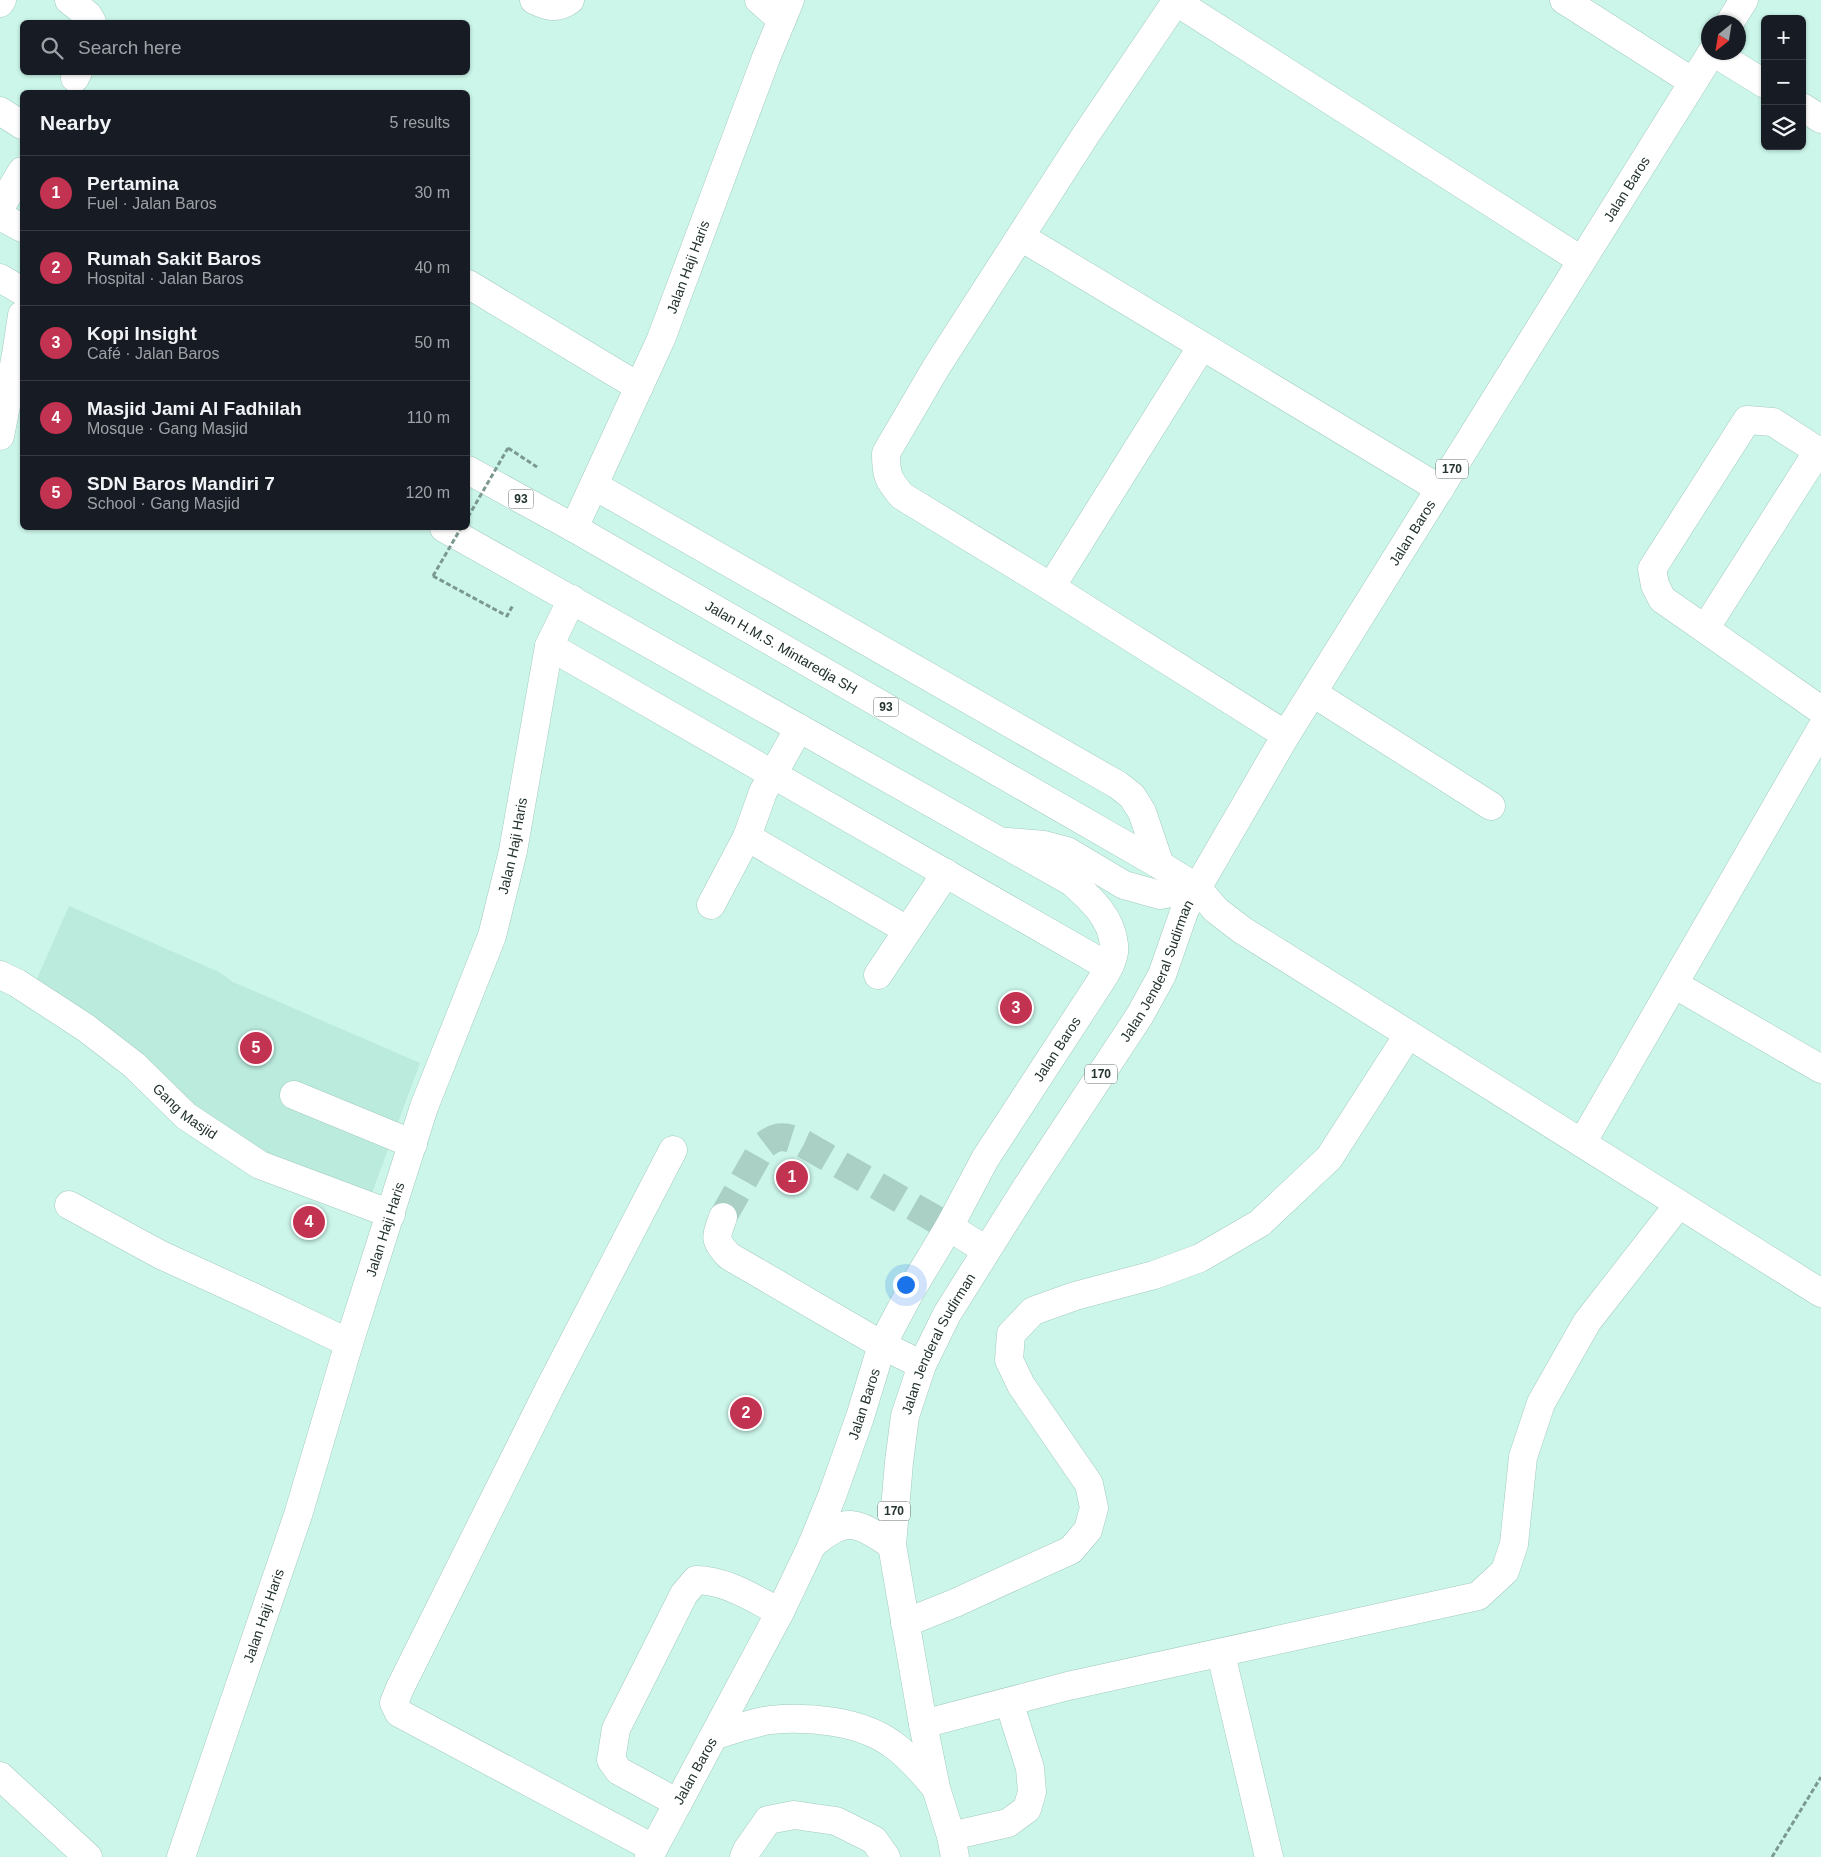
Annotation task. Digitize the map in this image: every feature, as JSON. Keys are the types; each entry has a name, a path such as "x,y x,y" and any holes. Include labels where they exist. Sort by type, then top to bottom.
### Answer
{"street":[{"path":"69,0 88,15 91,20"},
{"path":"534,0 554,7 561,6 570,0"},
{"path":"759,0 786,10"},
{"path":"1564,0 1693,82"},
{"path":"1734,15 1744,0"},
{"path":"1286,734 902,496 890,483 886,467 886,454 937,366 1085,136 1176,1 1581,260"},
{"name":"Jalan Haji Haris","path":"574,528 595,486 660,340 786,10"},
{"name":"Jalan Baros","path":"1197,888 1286,734 1707,60"},
{"path":"1725,60 1761,82"},
{"path":"1806,110 1821,119"},
{"path":"0,111 20,124"},
{"path":"0,208 20,174"},
{"path":"0,216 20,227"},
{"path":"1021,237 1440,489"},
{"path":"0,278 20,290"},
{"path":"470,285 639,388"},
{"path":"0,436 20,328"},
{"path":"1051,587 1202,346"},
{"path":"1705,629 1819,452 1773,422 1747,420 1652,568 1654,585 1662,599 1821,710"},
{"name":"Jalan H.M.S. Mintaredja SH","path":"470,471 574,528 1160,864 1197,888 1216,910 1242,930 1821,1293"},
{"path":"595,486 1118,785 1132,796 1142,812 1160,864"},
{"path":"448,530 1072,882 1090,898 1104,915 1111,930 1115,946 1109,967 774,773 549,646"},
{"name":"Jalan Haji Haris","path":"181,1857 298,1515 349,1344 424,1107 492,936 513,851 549,646 572,599"},
{"path":"1313,693 1491,806"},
{"path":"711,905 747,836 764,792 799,728"},
{"path":"1582,1143 1821,729"},
{"path":"747,836 907,930"},
{"path":"996,840 1044,845 1067,850 1124,884 1160,894 1197,888"},
{"path":"878,974 946,873"},
{"name":"Jalan Jenderal Sudirman","path":"953,1847 936,1788 923,1724 892,1545 905,1416 922,1364 947,1314 986,1250 1140,1015 1162,975 1185,910 1197,888"},
{"name":"Jalan Baros","path":"651,1852 780,1612 812,1544 832,1496 860,1417 882,1345 985,1159 1109,967"},
{"name":"Gang Masjid","path":"0,975 17,983 86,1028 134,1065 186,1116 260,1165 391,1214"},
{"path":"1674,984 1821,1069"},
{"path":"905,1623 955,1603 1071,1550 1088,1530 1094,1508 1088,1484 1021,1385 1009,1360 1011,1334 1034,1311 1075,1296 1154,1275 1200,1258 1260,1223 1328,1158 1408,1035"},
{"path":"294,1094 413,1144"},
{"path":"651,1852 399,1713 394,1703 546,1396 673,1150"},
{"path":"923,1724 1068,1686 1221,1654 1478,1596 1505,1570 1514,1544 1523,1457 1541,1403 1587,1322 1679,1204"},
{"path":"69,1205 161,1256 253,1297 349,1344"},
{"path":"723,1217 716,1237 720,1247 729,1256 882,1345 922,1364"},
{"path":"949,1227 986,1250"},
{"path":"812,1544 828,1531 839,1526 853,1524 862,1526 892,1545"},
{"path":"678,1803 619,1770 611,1760 616,1729 684,1594 696,1580 708,1580 724,1585 780,1612"},
{"path":"1221,1654 1269,1857"},
{"path":"953,1847 1008,1823 1027,1809 1032,1792 1030,1768 1009,1702"},
{"path":"715,1735 770,1720 808,1719 846,1724 872,1732 892,1744 917,1766 936,1788"},
{"path":"0,1776 88,1857"},
{"path":"744,1857 768,1820 794,1815 836,1821 874,1840 886,1857"}],"path":[{"path":"470,514 508,448"},
{"path":"460,530 433,576 507,616 530,576"},
{"path":"1772,1857 1821,1778"}],"shaded area":[{"path":"69,906 219,972 233,982 420,1063 369,1201 261,1160 36,981"}],"tunnel":[{"path":"723,1217 763,1146 774,1139 783,1137 804,1144 949,1227"}],"place":[{"name":"Kopi Insight","path":"1016,1008"},
{"name":"SDN Baros Mandiri 7","path":"256,1048"},
{"name":"Pertamina","path":"792,1177"},
{"name":"Masjid Jami Al Fadhilah","path":"309,1222"},
{"name":"Rumah Sakit Baros","path":"746,1413"}]}
